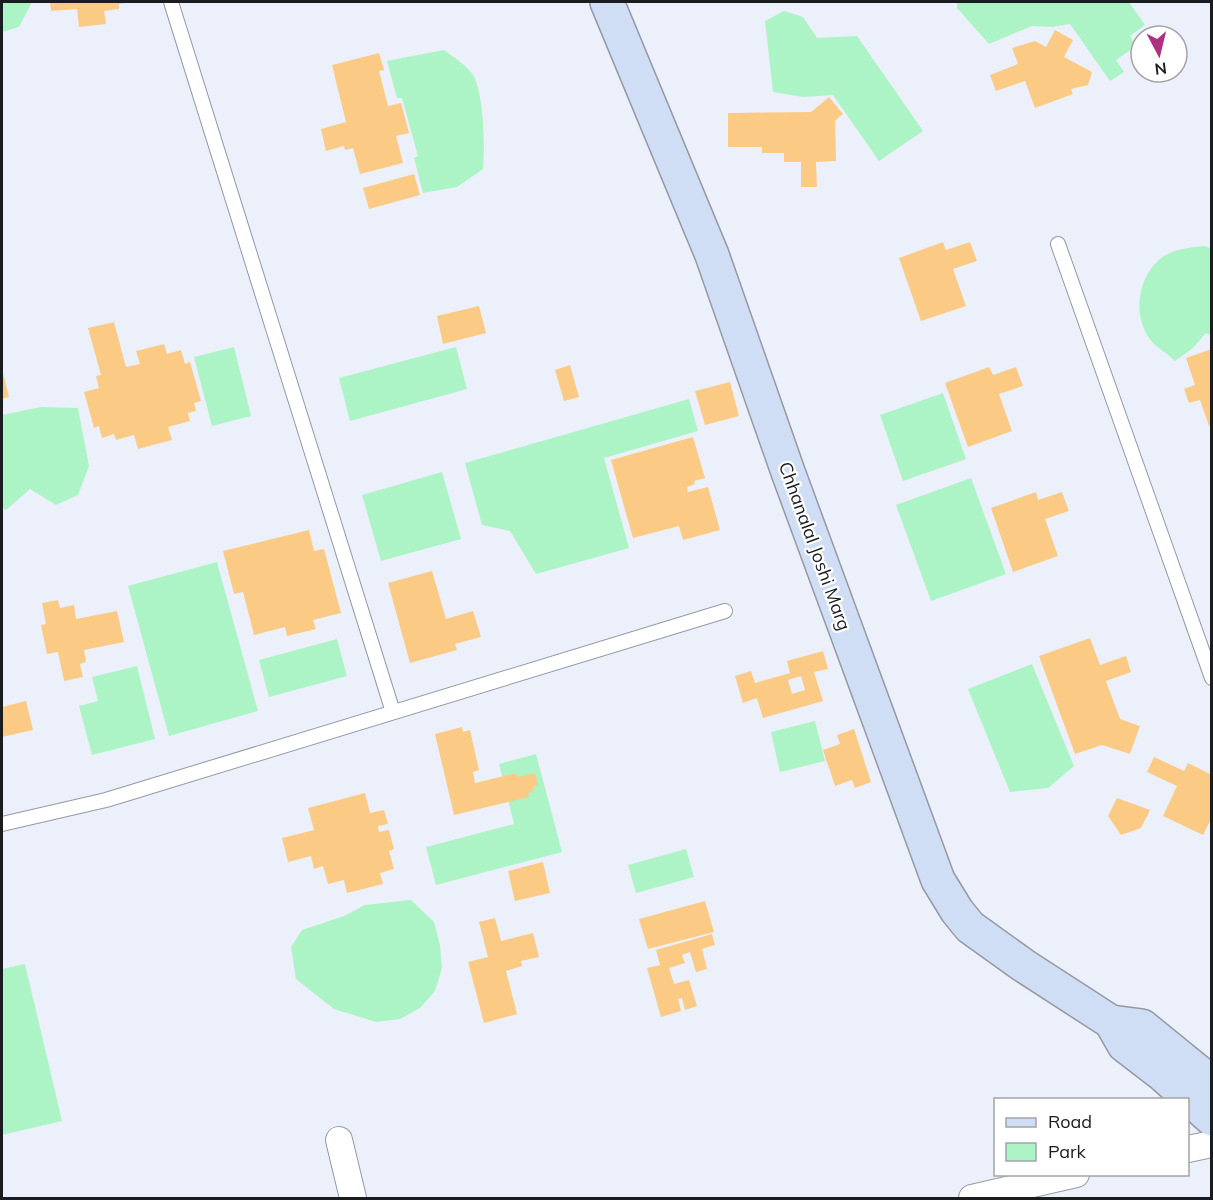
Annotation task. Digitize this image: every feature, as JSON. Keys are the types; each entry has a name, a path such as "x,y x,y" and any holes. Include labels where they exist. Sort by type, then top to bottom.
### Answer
{"street":[{"name":"Chhanalal Joshi Marg","path":"607,2 712,255 788,472 938,880 970,927 1023,965 1111,1022 1142,1026 1212,1083"},
{"name":"Chhanalal Joshi Marg","path":"1111,1022 1124,1045 1188,1098"},
{"name":"Chhanalal Joshi Marg","path":"1189,1099 1212,1119"},
{"path":"339,1140 353,1198"},
{"path":"1189,1149 1212,1144"},
{"path":"972,1198 1068,1176"}],"lane":[{"path":"171,2 393,712"},
{"path":"1058,244 1212,678"},
{"path":"2,824 106,800 726,611"}],"green space":[{"path":"2,2 32,2 19,27 2,32"},
{"path":"957,2 1129,2 1144,24 1129,24 1129,51 1116,60 1124,72 1110,81 1070,24 1052,27 1032,26 989,44 957,8"},
{"path":"784,11 803,17 817,38 857,36 923,131 879,161 833,95 803,97 773,92 765,21"},
{"path":"444,50 467,68 477,83 483,121 483,169 457,187 423,193 414,158 418,156 402,98 397,98 387,61"},
{"path":"1204,246 1211,248 1211,335 1206,333 1193,348 1175,361 1153,343 1146,334 1140,312 1142,288 1152,267 1160,259 1181,249"},
{"path":"234,347 251,416 212,426 194,357"},
{"path":"456,347 467,389 350,421 339,378"},
{"path":"943,393 966,459 903,481 880,415"},
{"path":"689,399 698,431 604,458 629,548 536,574 510,531 482,525 465,463"},
{"path":"41,407 78,408 89,466 78,495 56,505 30,489 6,510 2,508 2,415"},
{"path":"442,472 461,539 381,561 362,495"},
{"path":"971,478 1006,574 931,601 896,505"},
{"path":"217,562 258,711 169,736 128,586"},
{"path":"337,639 347,676 269,697 259,660"},
{"path":"1032,664 1074,766 1048,788 1010,792 968,689"},
{"path":"137,666 155,739 92,755 79,706 98,701 92,677"},
{"path":"815,721 825,761 780,772 771,732"},
{"path":"536,754 562,852 436,885 426,847 514,824 499,764"},
{"path":"686,849 694,877 636,893 628,865"},
{"path":"411,900 434,922 440,945 442,968 435,991 420,1008 400,1019 376,1022 334,1009 296,979 291,947 302,930 344,916 365,905"},
{"path":"25,964 62,1121 2,1135 2,969"}],"building":[{"path":"50,2 126,3 119,4 119,9 104,11 106,24 79,27 77,9 51,11"},
{"path":"1055,30 1073,40 1064,57 1092,72 1088,85 1071,89 1073,94 1035,108 1025,81 996,91 990,75 1018,64 1012,48 1035,41 1046,47"},
{"path":"379,53 384,70 379,71 388,106 401,103 409,133 396,136 403,163 360,174 353,148 345,150 344,146 326,151 321,129 346,122 332,65"},
{"path":"829,97 843,114 835,121 836,161 816,162 817,187 801,187 801,162 784,162 784,153 762,153 762,147 728,147 728,113 811,112"},
{"path":"414,174 420,195 369,209 363,188"},
{"path":"943,242 946,250 970,242 977,261 953,269 966,306 921,321 899,258"},
{"path":"479,306 486,333 443,344 437,316"},
{"path":"114,322 126,367 140,364 136,351 164,344 167,354 181,350 185,364 190,362 201,401 194,403 196,411 188,413 190,421 168,427 172,440 138,449 134,435 116,440 114,434 102,438 99,426 94,428 84,392 99,388 96,376 101,375 88,328"},
{"path":"1212,349 1212,426 1209,426 1200,400 1189,403 1184,389 1195,385 1186,358"},
{"path":"570,365 579,397 564,401 555,370"},
{"path":"989,367 993,375 1016,367 1023,386 999,394 1012,431 968,447 945,383"},
{"path":"2,369 9,397 2,399"},
{"path":"730,382 739,416 705,425 695,391"},
{"path":"693,437 705,478 694,481 695,484 687,487 688,492 708,487 720,530 683,540 679,526 633,538 611,460"},
{"path":"1036,492 1038,500 1062,492 1069,511 1045,519 1058,556 1013,572 991,508"},
{"path":"309,530 314,551 324,549 341,613 313,620 316,629 287,636 285,627 254,635 243,592 234,594 223,551"},
{"path":"432,571 446,619 473,611 481,637 455,644 457,650 410,663 388,583"},
{"path":"58,600 60,608 74,605 76,619 117,611 124,642 84,650 86,662 80,664 83,677 64,681 58,652 47,654 41,625 46,624 42,603"},
{"path":"1090,638 1100,665 1126,656 1131,672 1106,681 1120,719 1140,726 1130,754 1102,745 1075,754 1039,656"},
{"path":"823,651 828,669 814,672 823,701 763,718 757,698 743,703 735,676 751,671 755,683 790,673 787,661","holes":["801,676 805,690 792,694 788,680"]},
{"path":"26,701 33,730 2,737 2,707"},
{"path":"462,727 463,732 470,730 479,770 473,772 475,783 516,773 517,777 535,773 538,785 533,786 534,791 528,793 529,797 454,815 435,734"},
{"path":"854,729 871,782 855,788 852,780 835,786 823,750 840,744 837,735"},
{"path":"1154,757 1184,771 1188,763 1212,775 1212,817 1203,835 1163,816 1177,786 1147,772"},
{"path":"365,793 370,813 384,810 388,824 378,826 379,832 389,830 394,849 389,851 394,869 380,873 383,884 347,893 344,880 328,884 323,866 314,869 311,856 288,862 282,838 314,830 308,808"},
{"path":"1117,798 1150,810 1141,828 1121,835 1108,816"},
{"path":"543,862 550,893 515,901 508,871"},
{"path":"705,901 714,932 648,949 639,919"},
{"path":"495,918 501,941 533,933 539,957 521,961 522,966 506,971 517,1014 484,1023 468,962 488,957 479,922"},
{"path":"712,934 715,945 702,949 707,969 696,972 690,952 682,955 685,963 669,968 674,984 689,980 697,1006 685,1010 682,998 678,999 681,1011 661,1017 647,968 660,965 656,950"}]}
